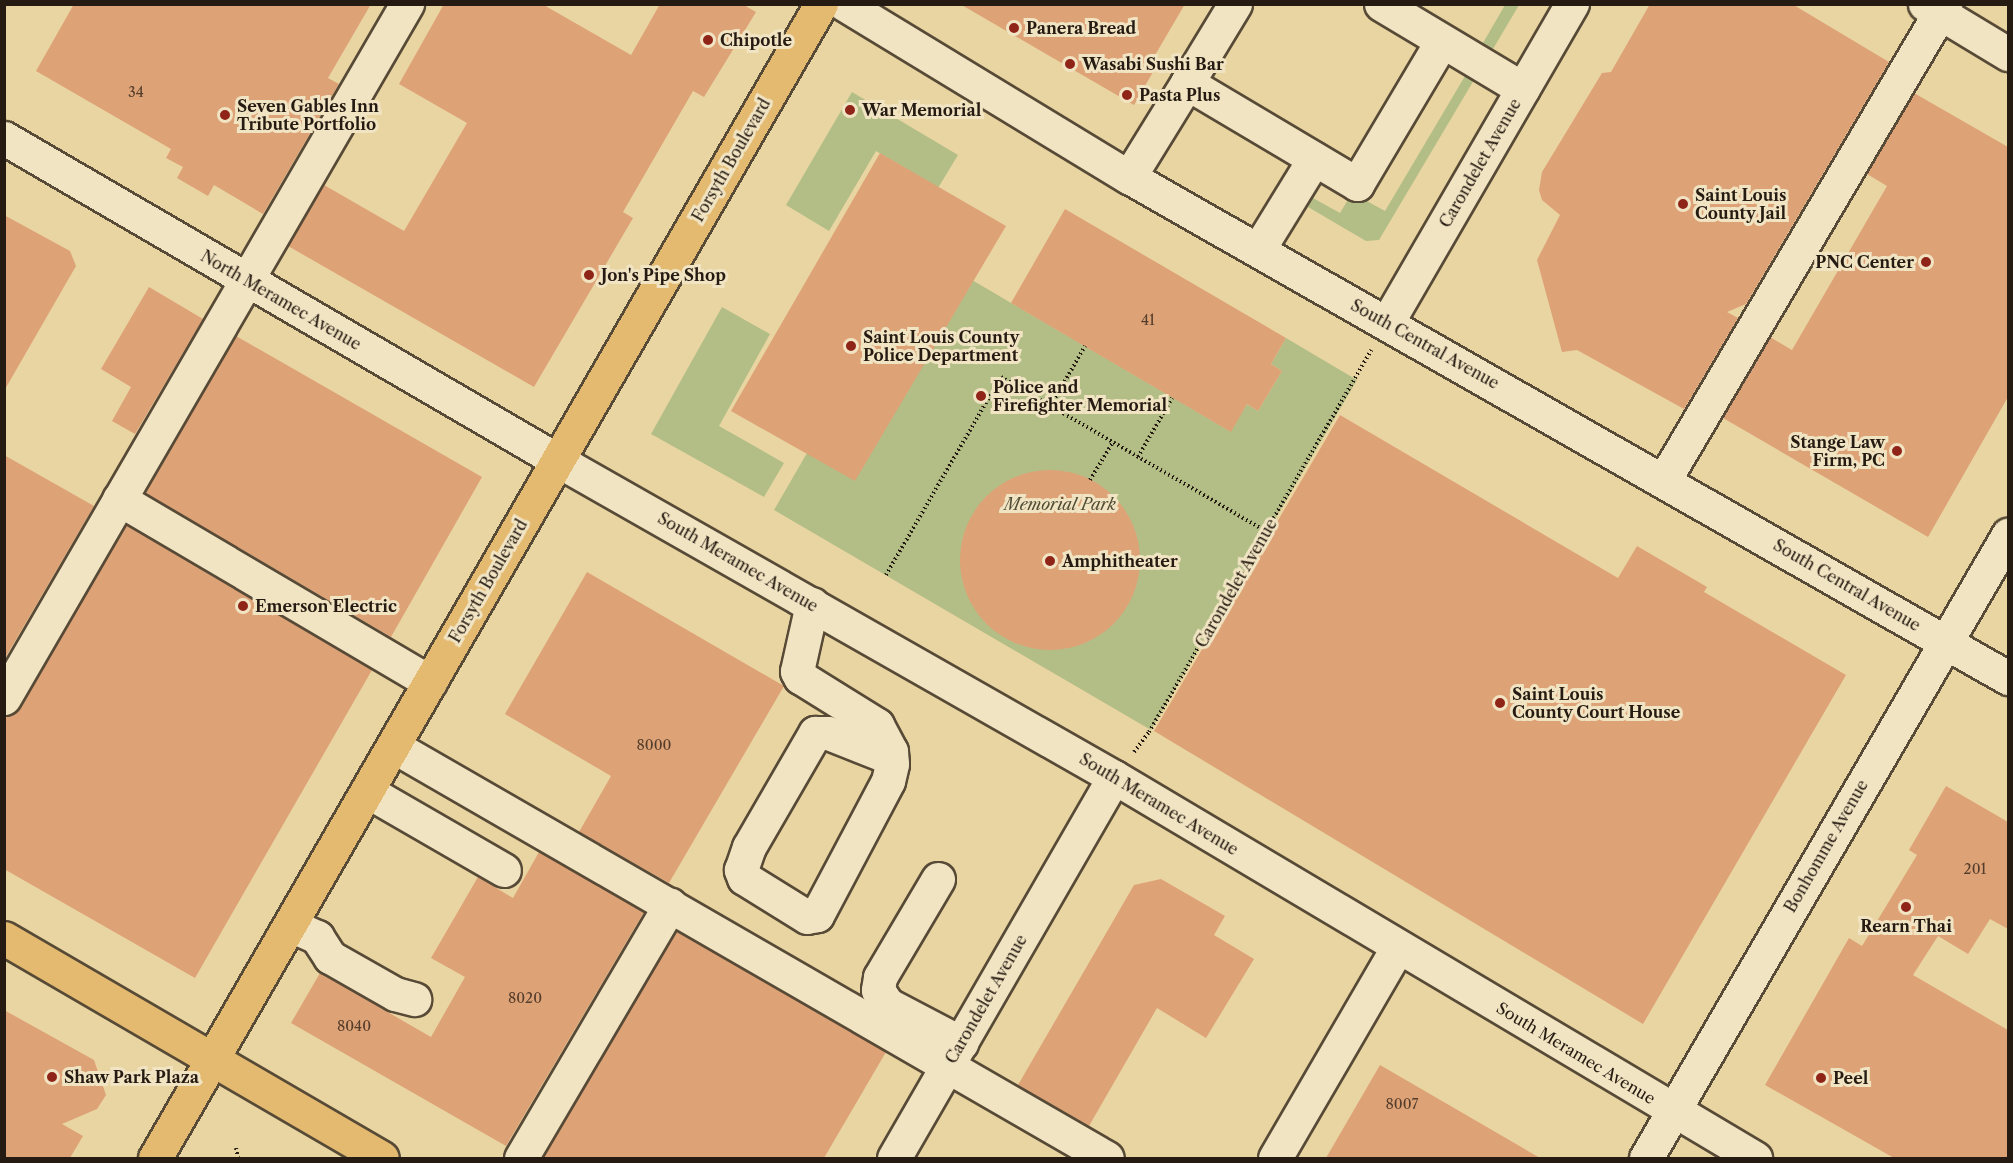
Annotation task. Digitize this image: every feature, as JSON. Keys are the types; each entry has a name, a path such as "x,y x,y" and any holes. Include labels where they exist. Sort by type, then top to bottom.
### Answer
{"main road":[{"name":"Forsyth Boulevard","path":"155,1158 213,1060 304,931 368,791 393,746 821,4"},
{"path":"4,938 382,1158"}],"street":[{"path":"4,698 407,4"},
{"name":"South Central Avenue","path":"844,4 1129,177 1388,321 2008,678"},
{"path":"1129,177 1235,4"},
{"path":"1381,4 1523,89"},
{"name":"Carondelet Avenue","path":"1388,321 1572,4"},
{"path":"1664,480 1936,8 2008,54"},
{"path":"1187,83 1357,184 1442,41"},
{"name":"North Meramec Avenue","path":"4,138 557,460"},
{"path":"1258,250 1314,159"},
{"name":"South Meramec Avenue","path":"557,460 1114,777 1672,1111 1755,1158"},
{"path":"119,499 430,682"},
{"name":"Bonhomme Avenue","path":"1646,1158 1944,641 2008,535"},
{"path":"812,604 797,671 810,683 878,725 891,758 888,781 817,915 807,917 744,878 741,870 749,847 815,733 828,733 891,758"},
{"path":"393,746 670,905 954,1054"},
{"name":"Carondelet Avenue","path":"894,1158 1114,777"},
{"path":"368,791 504,870"},
{"path":"938,879 880,977 878,990 887,1004 954,1054 1107,1158"},
{"path":"521,1158 670,905"},
{"path":"304,931 330,957 395,994 414,991"},
{"path":"1275,1158 1398,947"}],"path":[{"name":"Carondelet Avenue","path":"1114,777 1149,732 1388,321"},
{"path":"1050,406 1085,346"},
{"path":"886,575 1001,377 1266,531"},
{"path":"1138,457 1172,398"},
{"path":"1090,480 1113,442"},
{"path":"236,1148 238,1158"}],"green space":[{"path":"1505,5 1519,5 1493,49 1483,43"},
{"path":"1465,76 1474,80 1379,240 1366,241 1308,207 1313,198 1340,213 1352,193 1385,211"},
{"path":"852,92 958,155 938,188 876,151 829,231 786,205"},
{"name":"Memorial Park","path":"972,280 1230,431 1247,404 1258,411 1282,371 1271,364 1286,338 1357,380 1151,730 774,510 807,453"},
{"path":"722,307 770,334 719,426 784,463 764,497 651,434"}],"building":[{"path":"74,4 371,4 328,78 339,84 263,214 214,185 208,196 177,178 183,167 166,158 171,149 36,71"},
{"path":"444,4 542,4 631,55 660,4 742,4 756,12 704,97 693,91 623,212 633,218 534,387 288,246 324,185 404,231 467,123 399,84"},
{"path":"960,4 1185,4 1151,62 1157,65 1134,105"},
{"name":"Saint Louis County Jail","path":"1650,4 1792,4 1889,62 1746,304 1727,312 1738,318 1684,409 1577,350 1562,352 1537,260 1560,215 1542,200 1539,190 1542,172 1602,73 1611,72"},
{"name":"PNC Center","path":"1914,93 2008,147 2008,397 1928,537 1723,418 1770,337 1792,350 1887,186 1867,174"},
{"name":"Saint Louis County Police Department","path":"880,153 1006,226 855,481 731,411"},
{"path":"1065,209 1286,338 1271,364 1282,371 1258,411 1247,404 1231,432 1011,303"},
{"path":"4,215 70,251 76,266 4,391"},
{"path":"149,287 203,319 135,434 112,421 131,387 101,369"},
{"path":"236,336 482,477 391,637 145,493"},
{"name":"Saint Louis County Court House","path":"1340,415 1618,578 1637,546 1707,587 1704,592 1846,675 1643,1024 1154,731"},
{"path":"4,455 94,506 4,660"},
{"name":"Amphitheater","path":"1050,470 1084,477 1100,485 1114,496 1125,510 1133,526 1140,560 1133,594 1125,610 1114,624 1100,635 1084,643 1050,650 1016,643 1000,635 986,624 975,610 967,594 960,560 967,526 975,510 986,496 1000,485 1016,477"},
{"name":"Emerson Electric","path":"126,525 372,670 195,978 4,869 4,717 20,707"},
{"path":"587,572 784,686 669,883 579,832 611,776 505,714"},
{"path":"1946,786 2008,822 2008,929 1990,919 1968,954 1938,936 1913,975 2008,1030 2008,1158 1894,1158 1765,1085 1849,938 1862,946 1917,855 1909,850"},
{"path":"539,852 644,912 506,1146 291,1023 320,973 431,1037 465,977 431,958 478,877 513,898"},
{"path":"1161,879 1225,916 1214,935 1254,959 1206,1038 1157,1008 1089,1126 1018,1085 1134,885"},
{"path":"676,931 886,1052 824,1158 542,1158"},
{"name":"Shaw Park Plaza","path":"4,1010 94,1060 106,1095 97,1109 62,1124 83,1136 70,1158 4,1158"},
{"path":"1380,1065 1540,1158 1326,1158"}],"place":[{"name":"Panera Bread","path":"1014,28"},
{"name":"Chipotle","path":"708,40"},
{"name":"Wasabi Sushi Bar","path":"1070,64"},
{"name":"Pasta Plus","path":"1127,95"},
{"name":"War Memorial","path":"850,110"},
{"name":"Seven Gables Inn Tribute Portfolio","path":"225,115"},
{"name":"Saint Louis County Jail","path":"1683,204"},
{"name":"PNC Center","path":"1926,262"},
{"name":"Jon's Pipe Shop","path":"589,275"},
{"name":"Saint Louis County Police Department","path":"851,346"},
{"name":"Police and Firefighter Memorial","path":"981,396"},
{"name":"Stange Law Firm, PC","path":"1897,451"},
{"name":"Amphitheater","path":"1050,561"},
{"name":"Emerson Electric","path":"243,606"},
{"name":"Saint Louis County Court House","path":"1500,703"},
{"name":"Rearn Thai","path":"1906,907"},
{"name":"Shaw Park Plaza","path":"52,1077"},
{"name":"Peel","path":"1821,1078"}]}
